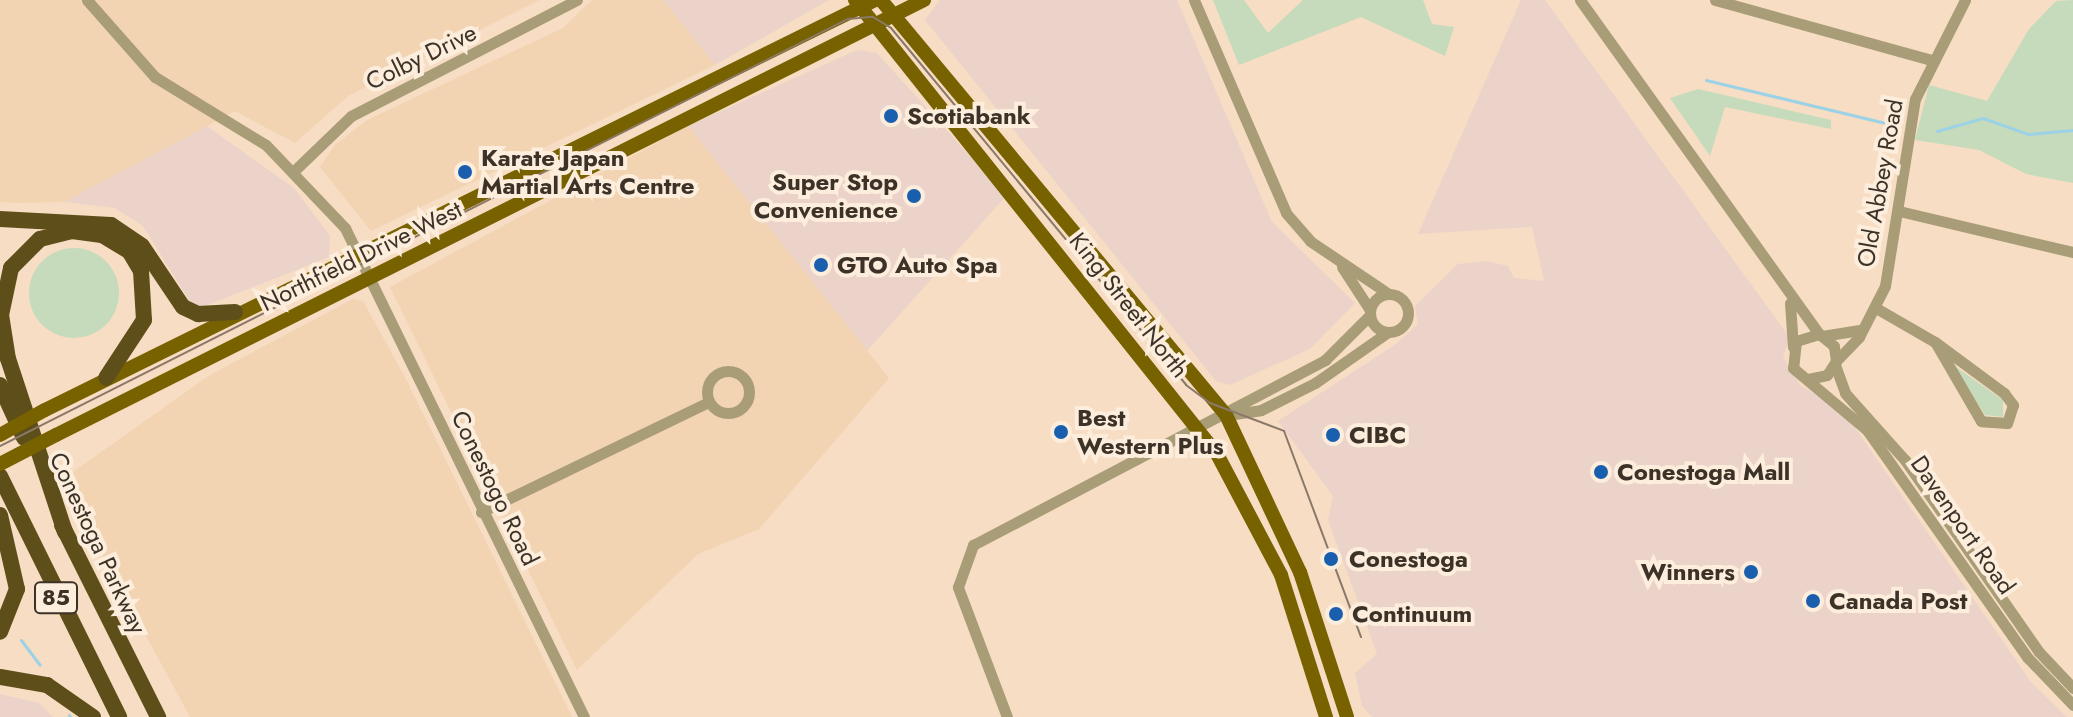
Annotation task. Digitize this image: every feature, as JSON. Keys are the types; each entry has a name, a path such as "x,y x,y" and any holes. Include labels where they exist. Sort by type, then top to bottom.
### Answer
{"highway":[{"path":"0,219 111,225 142,246 183,307 198,314 235,312"},
{"path":"65,532 8,359 1,315 11,268 40,239 72,231 102,235 129,251 141,271 144,320 106,378"},
{"name":"Conestoga Parkway","path":"0,385 65,532 158,717"},
{"name":"85","path":"0,476 119,717"},
{"path":"0,515 17,589 0,632"},
{"path":"0,677 47,685 93,717"}],"main road":[{"name":"Northfield Drive West","path":"0,435 235,312 857,3 875,0"},
{"name":"King Street North","path":"881,0 1226,415 1314,607 1347,717"},
{"name":"Northfield Drive West","path":"0,464 924,0"},
{"name":"King Street North","path":"857,3 872,26 1199,428 1281,575 1326,717"}],"street":[{"path":"87,0 155,77 296,169 358,253 369,277"},
{"name":"Colby Drive","path":"296,169 351,116 577,0"},
{"path":"1194,0 1277,198 1310,241 1404,301 1408,313 1402,327 1388,332 1315,383 1261,410 1226,415"},
{"path":"1580,0 1790,303 1821,335"},
{"path":"1715,0 1932,60"},
{"name":"Old Abbey Road","path":"1835,363 1876,308 1899,211 1915,99 1932,60 1965,0"},
{"path":"1899,211 2073,252"},
{"path":"1336,260 1370,313 1388,332"},
{"name":"Conestogo Road","path":"369,277 481,512 584,717"},
{"path":"1007,717 960,596 965,555 984,538 1226,415 1339,351 1389,294"},
{"path":"1790,303 1793,368 1808,379 1835,363"},
{"path":"1876,308 1935,342 2004,393 2013,405 2007,423 1981,421 1935,342"},
{"path":"1793,347 1821,335 1860,330"},
{"name":"Davenport Road","path":"1821,335 1845,393 1905,460 2039,652 2073,688"},
{"name":"Davenport Road","path":"1808,379 1867,430 2028,658 2073,705"},
{"path":"481,512 709,402"}],"shaded area":[{"path":"0,0 539,0 348,96 295,143 235,111 64,202 15,203 0,202"},
{"path":"592,0 663,0 715,65 371,231 320,167 335,145 367,120 563,28"},
{"path":"663,0 829,0 715,65"},
{"path":"940,0 1177,0 1272,222 1355,303 1310,349 1230,385 1216,381 925,20"},
{"name":"Conestoga Mall","path":"1521,0 1545,0 1790,338 1783,357 1800,385 1842,409 2031,682 2067,717 1372,717 1362,706 1355,673 1377,654 1328,520 1333,496 1278,421 1396,344 1418,324 1415,306 1458,264 1486,261 1508,266 1514,278 1544,281 1532,227 1418,234"},
{"path":"857,50 877,53 1006,196 867,351 688,126"},
{"path":"207,126 294,188 330,236 329,257 195,310 143,226 115,208 64,202"},
{"path":"688,126 889,378 759,529 698,554 577,670 390,287"},
{"path":"353,299 363,301 407,381 572,717 190,717 103,556 70,474 210,375"},
{"path":"0,694 39,703 53,717 0,717"}],"green space":[{"path":"1213,0 1244,0 1268,33 1303,0 1423,0 1432,24 1454,27 1445,56 1361,17 1239,65"},
{"path":"2073,0 2073,183 2026,174 1979,150 1915,140 1929,85 1987,101 2029,29 2056,1"},
{"path":"1698,89 1831,120 1831,129 1725,107 1710,156 1670,98"},
{"path":"74,248 99,256 111,268 119,293 111,318 99,330 74,338 49,330 37,318 29,293 37,268 49,256"},
{"path":"1953,365 2003,400 2003,417 1985,415"}],"waterway":[{"path":"1706,80 1893,125"},
{"path":"1937,131 1983,118 2028,134 2073,130"},
{"path":"21,640 40,665"}],"tram line":[{"path":"0,446 848,19 873,17 891,28 1186,385 1210,403 1284,431 1361,637"}],"place":[{"name":"Scotiabank","path":"891,116"},
{"name":"Karate Japan Martial Arts Centre","path":"465,172"},
{"name":"Super Stop Convenience","path":"914,196"},
{"name":"GTO Auto Spa","path":"821,265"},
{"name":"Best Western Plus","path":"1061,432"},
{"name":"CIBC","path":"1333,435"},
{"name":"Conestoga Mall","path":"1601,472"},
{"name":"Conestoga","path":"1331,559"},
{"name":"Winners","path":"1751,572"},
{"name":"Canada Post","path":"1813,601"},
{"name":"Continuum","path":"1336,614"}]}
